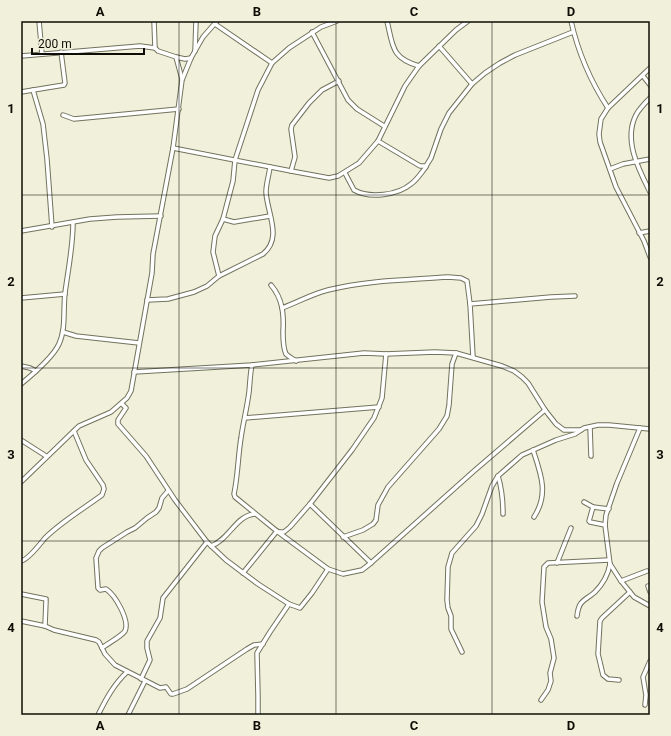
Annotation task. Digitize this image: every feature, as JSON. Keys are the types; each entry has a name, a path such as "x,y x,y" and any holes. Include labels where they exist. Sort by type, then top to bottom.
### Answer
{"street":[{"path":"39,21 42,54"},
{"path":"154,21 154,48"},
{"path":"195,52 196,21"},
{"path":"219,276 213,252 215,236 223,219 233,181 235,160 253,103 264,78 272,63 288,48 321,27 337,21"},
{"path":"387,21 397,55 408,62 419,66"},
{"path":"173,148 330,178 345,173 359,163 378,141 384,126 405,86 419,66 456,30 468,21"},
{"path":"571,21 573,32 591,78 608,108"},
{"path":"21,482 46,456 79,426 111,412 122,404 131,391 147,300 153,254 173,148 182,80 191,58 203,37 216,22 272,63"},
{"path":"312,32 348,100 384,126"},
{"path":"345,173 354,190 367,195 382,195 412,184 431,158 441,129 449,113 472,84 500,63 573,32"},
{"path":"21,56 140,46 154,48 158,51 176,57 185,59 191,58"},
{"path":"439,46 472,84"},
{"path":"21,92 64,85 61,52"},
{"path":"176,57 182,80"},
{"path":"650,68 608,108 601,119 599,134 600,142 616,187 650,257"},
{"path":"643,76 650,85"},
{"path":"290,171 295,157 291,129 292,125 309,103 322,90 339,81"},
{"path":"33,90 42,124 48,159 52,227"},
{"path":"650,98 636,114 633,123 632,140 636,162 650,192"},
{"path":"63,115 74,119 179,109"},
{"path":"378,141 420,166 426,166"},
{"path":"610,169 624,164 650,159"},
{"path":"147,300 168,299 194,292 207,286 219,276 263,254 272,244 274,234 266,192 270,167"},
{"path":"21,231 117,217 161,216"},
{"path":"223,219 234,222 270,216"},
{"path":"21,384 36,372 57,347 63,332 65,294 73,238 73,223"},
{"path":"639,233 650,231"},
{"path":"282,308 315,294 370,282 458,277 467,281 473,357"},
{"path":"271,285 279,295 282,308 283,342 285,352 289,357 296,361"},
{"path":"21,298 65,294"},
{"path":"470,304 575,296"},
{"path":"63,332 76,336 139,342"},
{"path":"134,372 252,365 364,353 456,353 473,357 514,371 522,377 556,424 569,430 581,430"},
{"path":"343,537 363,530 373,524 376,520 378,505 388,487 439,429 447,416 452,364 456,353"},
{"path":"243,573 278,532 284,532 290,527 310,504 374,418 379,407 384,386 386,354"},
{"path":"252,365 234,494 237,499 278,532 328,569 338,573 348,574 362,570 371,563 545,410"},
{"path":"21,366 30,368 36,372"},
{"path":"122,404 126,408 118,420 118,424 146,456 168,491 207,542 226,560 289,604 300,608 328,569"},
{"path":"245,418 379,407"},
{"path":"462,652 451,628 451,616 447,600 448,567 452,553 476,526 482,514 488,494 498,476 519,457 556,440 590,427 609,425 650,429"},
{"path":"590,427 591,456"},
{"path":"577,616 580,603 594,593 606,579 610,562 605,525 617,483 640,428"},
{"path":"21,561 27,559 32,552 54,531 103,493 103,485 86,460 74,431"},
{"path":"21,440 46,456"},
{"path":"534,450 542,479 542,498 540,508 534,517"},
{"path":"498,476 502,488 502,514"},
{"path":"102,648 122,633 125,628 126,620 124,613 110,592 106,589 100,590 98,588 97,555 102,548 135,528 156,512 162,498 168,491"},
{"path":"584,502 593,507 609,509"},
{"path":"310,504 371,563"},
{"path":"593,507 589,521 605,525"},
{"path":"211,546 220,542 245,516 255,514"},
{"path":"557,563 571,528"},
{"path":"128,715 150,660 147,648 148,642 160,618 163,598 207,542"},
{"path":"541,700 548,690 551,681 550,673 554,658 551,639 546,627 542,602 544,567 548,564 557,563 610,562"},
{"path":"610,562 621,581 630,592 637,599 650,606"},
{"path":"621,581 647,571"},
{"path":"648,586 650,592"},
{"path":"619,680 608,679 603,675 598,654 600,621 630,592"},
{"path":"21,594 46,600 45,626"},
{"path":"258,715 258,652 289,604"},
{"path":"21,621 93,638 99,642 105,654 115,665 160,688 165,686 171,694 187,689 254,645 263,644"},
{"path":"645,705 646,695 642,677 650,661"},
{"path":"98,715 118,680 127,672"}]}
